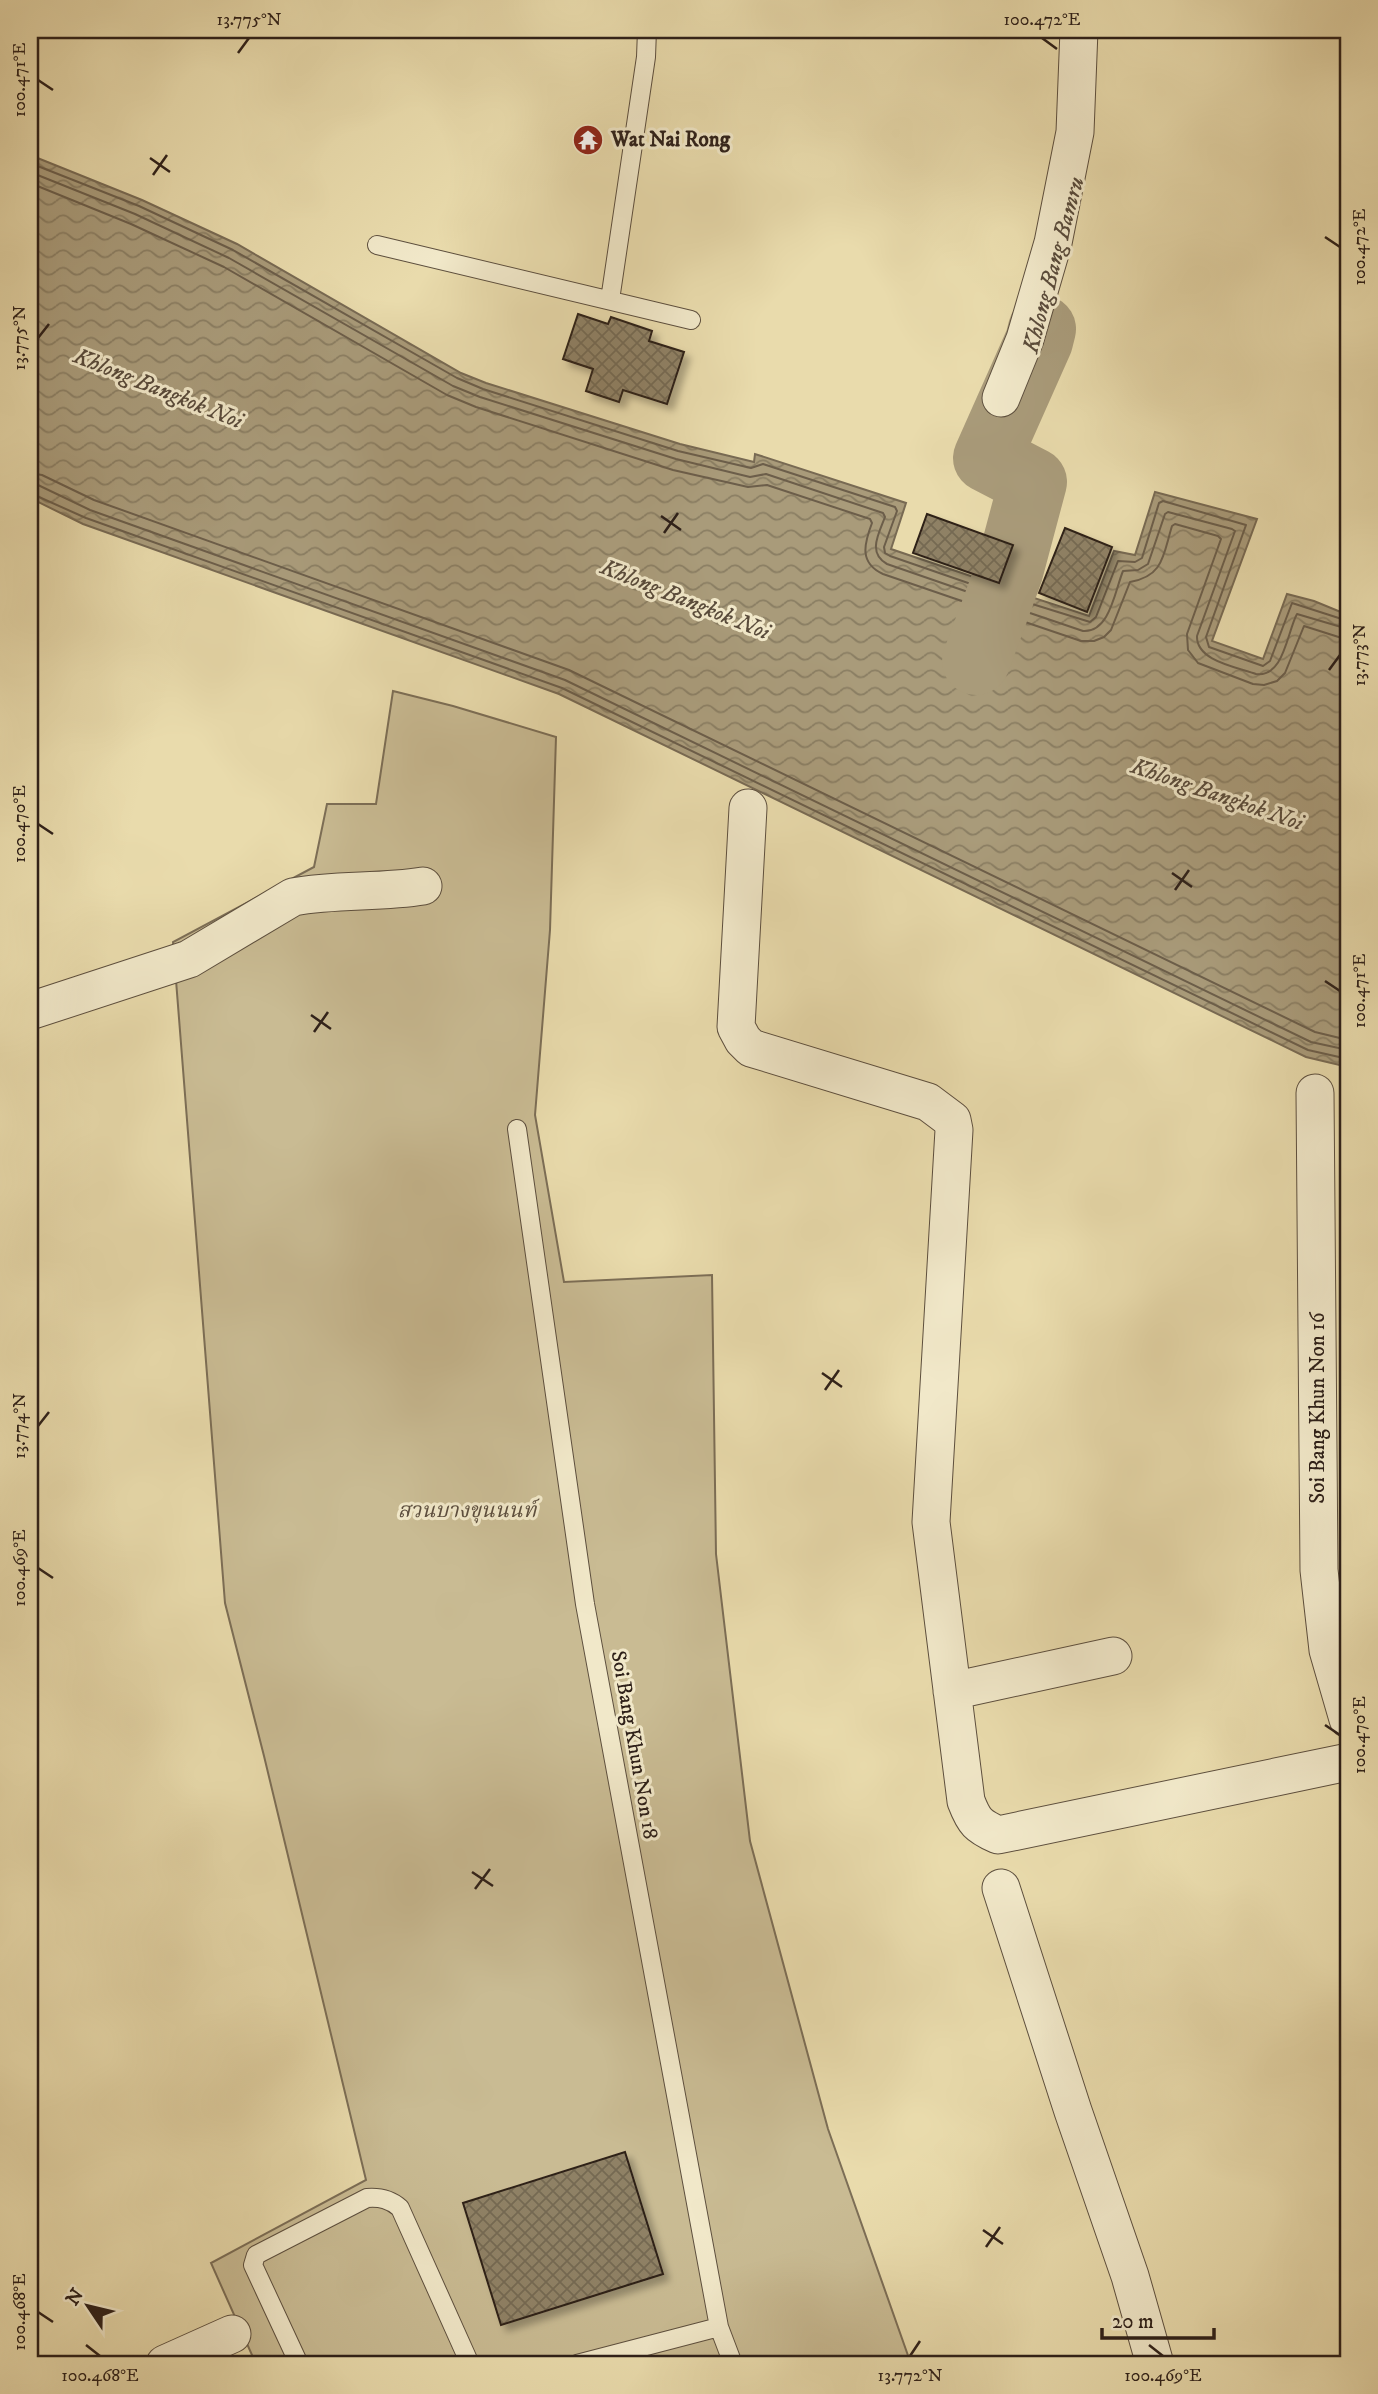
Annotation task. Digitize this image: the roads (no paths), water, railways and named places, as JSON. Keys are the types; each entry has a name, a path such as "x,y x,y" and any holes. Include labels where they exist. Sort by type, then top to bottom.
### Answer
{"street":[{"path":"1000,398 1025,339 1054,243 1075,132 1079,30"},
{"path":"748,808 736,1027 743,1040 751,1048 928,1101 952,1120 954,1130 931,1522 966,1801 972,1817 980,1827 998,1835 1348,1762"},
{"path":"30,1010 189,959 293,897 423,886"},
{"name":"Soi Bang Khun Non 16","path":"1315,1093 1319,1570 1328,1650 1348,1719"},
{"path":"952,1690 1113,1656"},
{"path":"1001,1888 1130,2276 1155,2364"},
{"path":"165,2364 232,2334"}],"lane":[{"path":"610,300 646,57 647,30"},
{"path":"377,244 691,320"},
{"name":"Soi Bang Khun Non 18","path":"517,1129 585,1604 719,2327 733,2364"},
{"path":"299,2364 253,2264 254,2260 257,2255 367,2198 377,2197 392,2200 400,2208 470,2364"},
{"path":"577,2364 719,2327"}],"water":[{"name":"Khlong Bangkok Noi","path":"30,155 142,200 237,244 461,373 486,383 680,444 754,462 755,454 906,503 891,549 1000,586 1004,572 1039,579 1031,597 1089,616 1114,551 1135,555 1155,492 1257,519 1212,641 1263,659 1287,594 1314,601 1348,615 1348,1067 1306,1057 559,694 83,524 30,498"}],"waterway":[{"name":"Khlong Bang Bamru","path":"976,661 1009,572 1033,482 987,458 1042,329"}],"place":[{"name":"Wat Nai Rong","path":"588,140"}],"park label":[{"name":"สวนบางขุนนนท์","path":"467,1511"}]}
